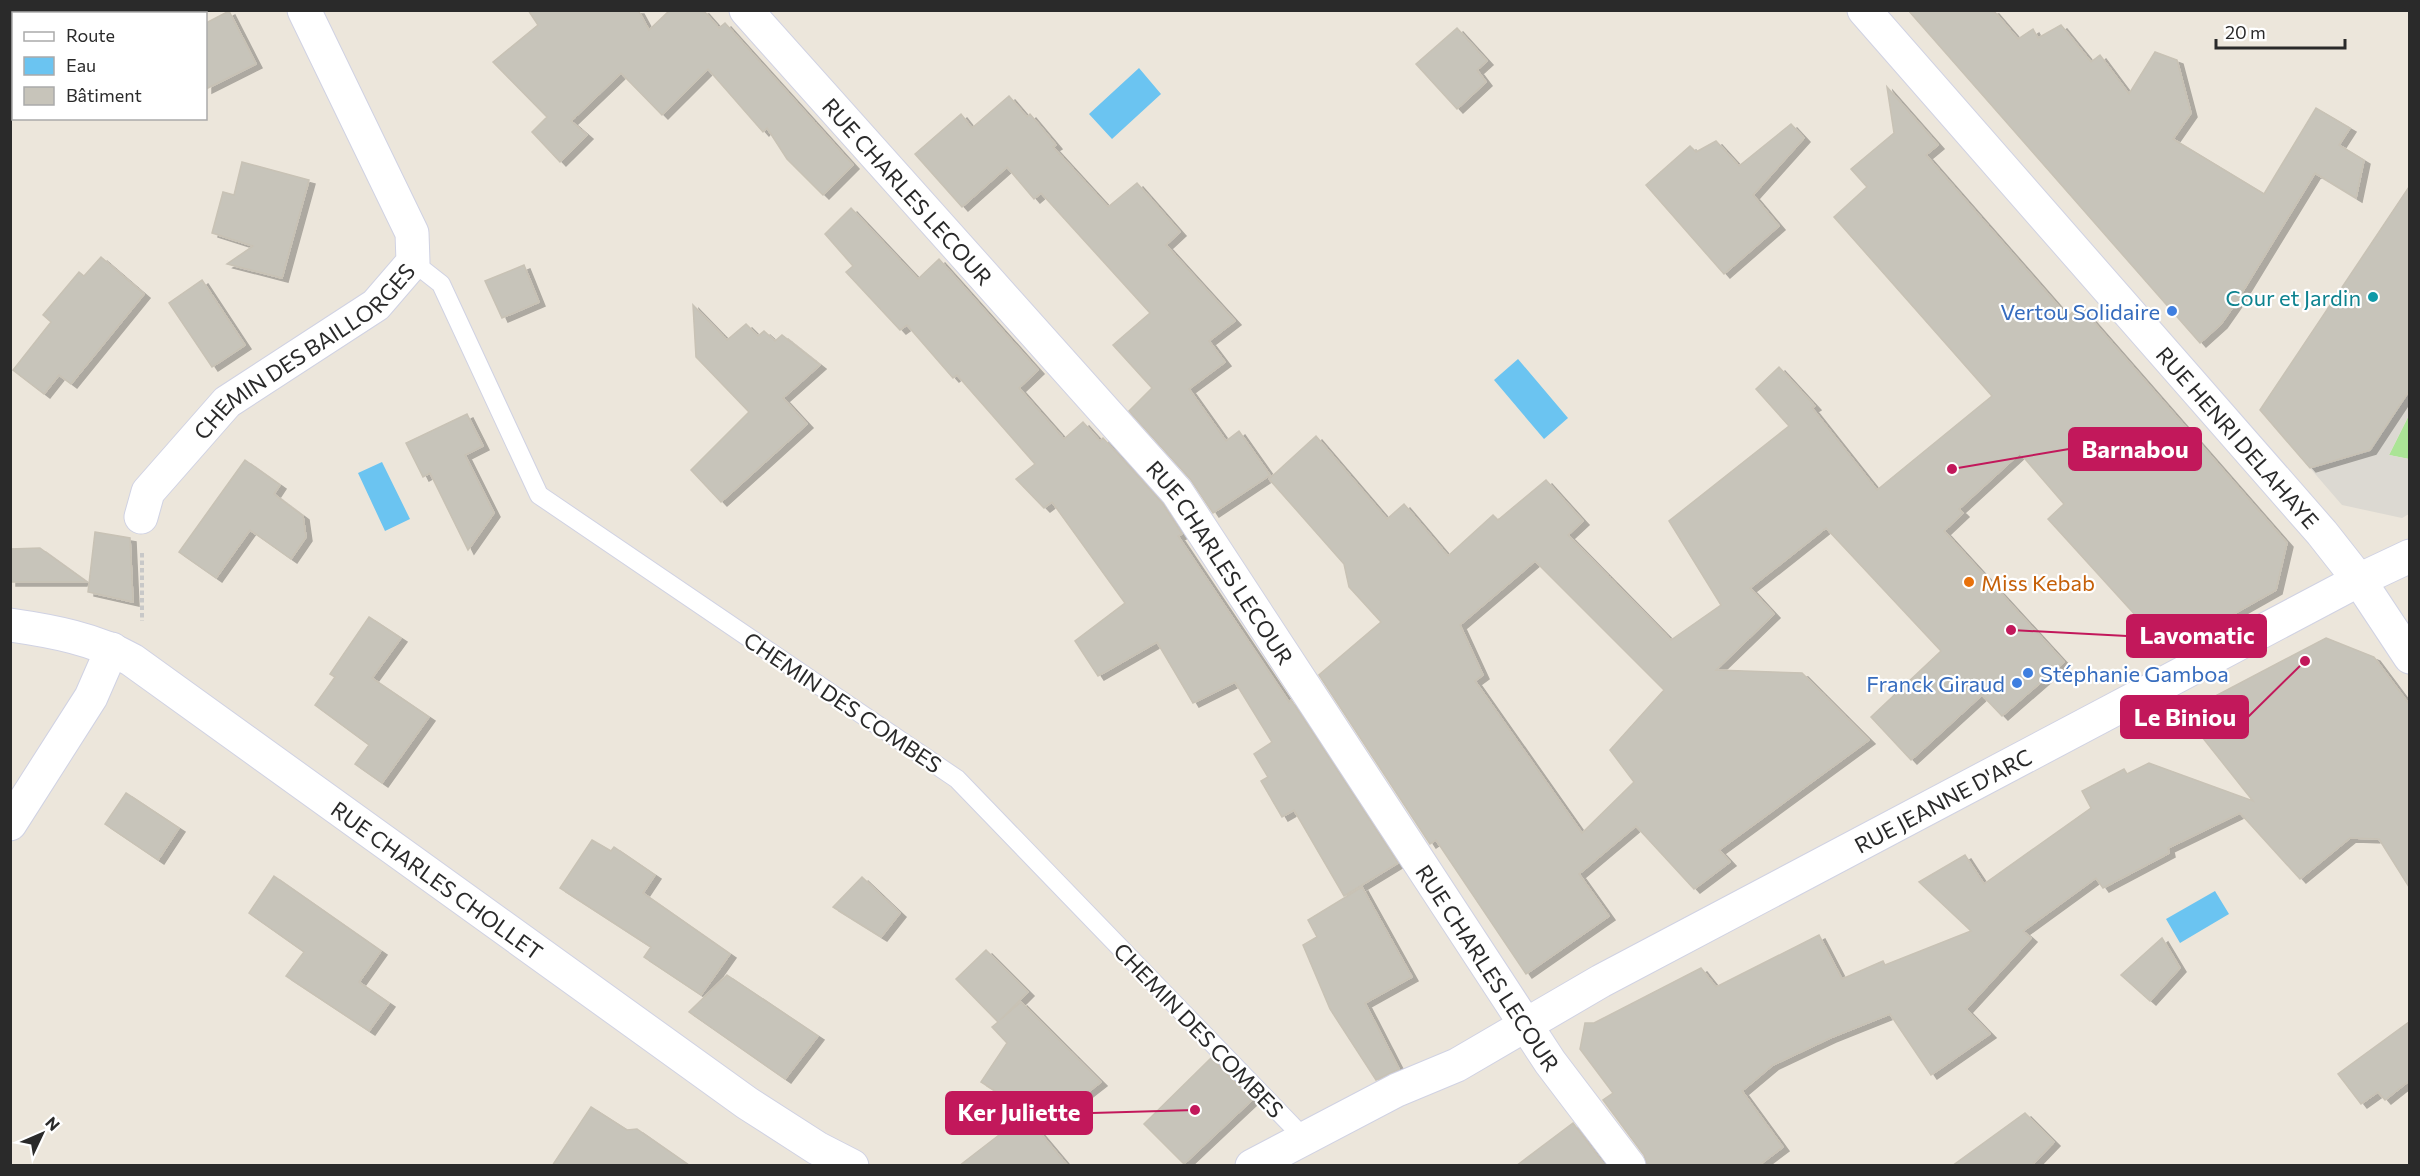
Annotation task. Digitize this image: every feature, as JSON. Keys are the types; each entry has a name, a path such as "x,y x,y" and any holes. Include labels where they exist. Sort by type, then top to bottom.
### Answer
{"street":[{"name":"CHEMIN DES BAILLORGES","path":"141,517 148,492 227,402 376,305 413,262 412,233 304,10"},
{"name":"RUE CHARLES LECOUR","path":"746,10 1177,492 1526,1026 1558,1073 1629,1166"},
{"name":"RUE HENRI DELAHAYE","path":"1864,10 2322,533 2360,580 2409,657"},
{"name":"RUE JEANNE D'ARC","path":"1526,1026 1601,981 2409,556"},
{"name":"RUE CHARLES CHOLLET","path":"10,625 58,633 112,649 151,674 747,1103 818,1148 852,1166"},
{"path":"10,824 91,697 112,649"},
{"path":"1252,1166 1397,1090 1457,1065 1526,1026"}],"lane":[{"name":"CHEMIN DES COMBES","path":"413,262 441,284 539,495 957,779 1304,1138"}],"path":[{"path":"141,517 142,622"}],"green space":[{"path":"2409,415 2409,459 2389,455"}],"shaded area":[{"path":"2409,391 2409,415 2389,455 2409,459 2409,514 2402,518 2342,505 2310,468 2370,450"}],"water":[{"path":"1139,68 1161,94 1112,139 1089,114"},
{"path":"1518,359 1568,418 1544,439 1494,380"},
{"path":"382,462 410,519 385,531 358,473"},
{"path":"2215,891 2229,914 2180,943 2166,919"}],"building":[{"path":"528,10 638,10 649,30 670,10 703,10 719,28 725,23 853,165 823,195 787,159 767,128 763,132 708,69 662,115 621,73 571,121 587,135 560,162 532,132 547,117 493,62 538,25"},
{"path":"1908,10 1993,10 2018,39 2033,29 2038,38 2061,25 2091,62 2100,55 2129,94 2155,52 2177,60 2191,113 2173,139 2264,194 2316,108 2350,128 2339,145 2364,160 2356,198 2315,173 2235,304 2221,324 2200,343"},
{"path":"229,11 256,64 207,88 207,22"},
{"path":"1457,28 1487,61 1477,70 1486,82 1457,109 1416,64"},
{"path":"1887,87 1938,145 1926,155 2068,317 2079,305 2287,543 2276,590 2168,651 2048,519 2064,504 2020,453 1959,509 1963,513 1944,531 2064,662 2002,716 1982,695 1911,760 1871,717 1941,651 1826,528 1750,588 1774,614 1716,670 1802,673 1869,740 1719,850 1730,862 1694,889 1636,826 1579,874 1609,916 1526,974 1436,840 1430,844 1319,675 1381,622 1349,587 1344,564 1269,479 1316,436 1387,519 1404,504 1448,556 1493,515 1498,520 1546,480 1583,521 1568,535 1671,640 1721,605 1669,521 1789,426 1756,389 1779,367 1815,406 1812,408 1877,490 1992,396 1834,217 1867,187 1851,169 1894,133","holes":["1535,561 1664,690 1610,750 1634,782 1582,833 1475,681 1483,675 1460,625"]},
{"path":"1009,96 1027,117 1030,114 1056,145 1053,147 1108,207 1137,183 1180,232 1166,245 1235,321 1209,341 1225,362 1189,389 1226,441 1239,431 1270,475 1213,513 1191,480 1129,411 1152,388 1113,345 1150,313 1041,193 1034,199 1007,167 962,207 915,154 961,114 972,128"},
{"path":"1791,124 1804,138 1753,195 1779,226 1724,274 1646,185 1690,146 1696,152 1716,141 1739,166"},
{"path":"242,162 309,180 282,278 227,264 253,246 212,233 223,192 234,195"},
{"name":"Cour et Jardin","path":"2409,187 2409,391 2370,450 2310,468 2260,410"},
{"path":"851,208 918,279 939,259 1038,370 1019,388 1064,439 1083,422 1100,441 1103,438 1162,503 1182,534 1178,536 1289,702 1291,700 1398,863 1344,896 1294,810 1282,817 1261,781 1268,777 1254,754 1272,742 1235,682 1193,703 1157,642 1098,676 1075,641 1125,603 1052,502 1044,508 1016,479 1035,464 957,375 953,378 907,325 900,330 846,272 853,266 825,234"},
{"path":"101,257 144,294 71,384 59,375 44,394 13,370 51,322 43,315 79,272 84,276"},
{"path":"524,265 539,302 502,318 485,281"},
{"path":"202,280 245,345 212,367 169,303"},
{"path":"693,305 727,340 746,324 758,336 764,331 775,341 782,335 820,365 783,398 807,424 721,502 691,470 749,412 696,357"},
{"path":"467,414 483,446 465,455 494,513 468,550 430,473 423,477 406,443"},
{"path":"245,460 280,485 274,494 303,516 306,537 291,559 250,530 216,578 179,552"},
{"path":"95,532 130,538 133,602 88,592"},
{"path":"40,548 87,582 10,582 10,549"},
{"path":"369,617 401,638 372,678 429,717 382,783 355,764 369,745 315,705 335,677 330,674"},
{"path":"2326,638 2374,657 2409,704 2409,887 2379,839 2350,838 2300,879 2240,813 2168,848 2169,853 2103,888 2096,878 2023,931 2031,938 1966,1009 1990,1034 1931,1075 1890,1014 1830,1038 1773,1065 1742,1091 1783,1147 1758,1166 1647,1166 1644,1155 1603,1100 1613,1093 1580,1049 1585,1023 1594,1023 1701,968 1716,987 1819,935 1842,979 1883,961 1885,965 1971,931 1919,882 1965,855 1984,884 2091,808 2082,791 2124,769 2127,774 2149,763 2253,801 2183,713"},
{"path":"126,793 179,828 158,860 105,824"},
{"path":"592,840 611,851 614,847 655,875 643,893 730,954 701,995 644,957 651,947 560,888"},
{"path":"274,876 381,951 359,982 389,1003 369,1031 286,976 304,952 249,913"},
{"path":"862,877 900,913 881,937 833,907"},
{"path":"1362,887 1412,977 1365,1003 1399,1069 1376,1080 1330,1009 1303,945 1317,937 1308,920"},
{"path":"2162,938 2180,968 2150,1001 2121,975"},
{"path":"986,950 1028,992 1000,1020 1021,1002 1101,1082 1047,1124 981,1082 1007,1043 992,1027 998,1022 956,979"},
{"path":"727,975 818,1036 785,1079 689,1012"},
{"path":"2409,1022 2409,1081 2385,1100 2378,1092 2361,1104 2338,1074"},
{"path":"1211,1058 1252,1100 1184,1164 1144,1124"},
{"path":"591,1107 627,1130 637,1129 690,1166 552,1166"},
{"path":"2025,1113 2054,1142 2031,1166 1952,1166"},
{"path":"1025,1115 1068,1166 959,1166"},
{"path":"1573,1123 1605,1166 1516,1166"}],"place":[{"name":"Cour et Jardin","path":"2373,297"},
{"name":"Vertou Solidaire","path":"2172,311"},
{"name":"Barnabou","path":"1952,469"},
{"name":"Miss Kebab","path":"1969,582"},
{"name":"Lavomatic","path":"2011,630"},
{"name":"Le Biniou","path":"2305,661"},
{"name":"Stéphanie Gamboa","path":"2028,673"},
{"name":"Franck Giraud","path":"2017,683"},
{"name":"Ker Juliette","path":"1195,1110"}]}
